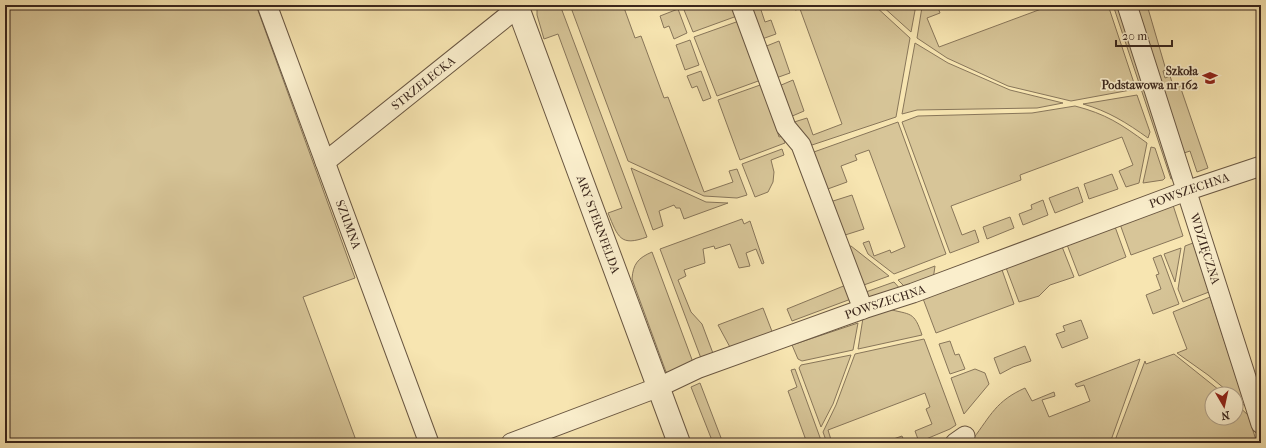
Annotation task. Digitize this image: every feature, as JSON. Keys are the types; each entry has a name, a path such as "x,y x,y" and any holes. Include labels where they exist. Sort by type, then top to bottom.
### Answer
{"street":[{"name":"SZUMNA","path":"267,5 429,443"},
{"path":"741,5 786,127 803,149 863,309"},
{"name":"WDZIĘCZNA","path":"1127,5 1261,424"},
{"name":"STRZELECKA","path":"325,162 519,6"},
{"name":"ARY STERNFELDA","path":"519,6 679,443"},
{"name":"POWSZECHNA","path":"512,443 659,387 699,368 863,309 913,293 1186,191 1261,166"}],"shaded area":[{"path":"5,5 256,5 355,278 303,297 357,443 5,443"},
{"path":"537,5 560,5 647,237 631,241 625,240 621,238 615,228 608,213 622,208 558,34 544,39 537,15"},
{"path":"570,5 623,5 635,38 641,36 664,98 668,97 704,192 733,182 729,171 737,169 747,195 737,198 704,196 628,161"},
{"path":"682,5 733,5 737,16 693,32"},
{"path":"793,5 874,5 910,38 896,117 809,146 791,123 807,118 813,135 842,124 800,9 795,10"},
{"path":"881,5 916,5 911,32"},
{"path":"937,5 940,13 927,18 939,47 1052,5 1108,5 1136,89 1071,101 1008,86 947,58 917,38 922,7"},
{"path":"1113,5 1122,5 1175,178 1171,179"},
{"path":"1135,5 1147,5 1166,70 1163,71 1165,78 1170,76 1173,85 1179,83 1208,168 1197,172 1190,151 1184,153"},
{"path":"760,7 765,22 771,20 776,34 762,39 750,10"},
{"path":"678,9 687,33 674,39 669,26 664,28 660,16"},
{"path":"739,21 761,80 717,96 694,37"},
{"path":"690,40 699,65 685,70 676,45"},
{"path":"779,41 790,73 776,78 764,47"},
{"path":"915,43 948,63 1010,90 1063,103 1037,108 917,110 902,114"},
{"path":"701,71 711,98 703,101 697,86 692,88 687,76"},
{"path":"793,80 804,111 790,117 779,86"},
{"path":"763,84 779,137 783,136 785,143 740,160 718,100"},
{"path":"1137,95 1150,132 1148,138 1117,118 1101,110 1083,104"},
{"path":"1075,106 1096,112 1113,120 1147,143 1139,183 1126,187 1119,171 1133,165 1122,137 1020,175 1021,180 951,206 962,235 975,230 979,242 950,253 902,122 918,116 1032,113"},
{"path":"898,122 946,254 894,274 868,254 863,243 869,241 874,256 890,250 891,253 905,247 869,150 855,155 857,160 841,166 847,182 825,190 811,153"},
{"path":"1151,147 1155,148 1165,178 1163,180 1143,183"},
{"path":"782,149 784,155 771,160 774,172 773,182 768,192 755,197 742,164"},
{"path":"631,168 706,202 728,203 684,219 680,208 676,208 674,205 659,211 663,226 653,230"},
{"path":"1112,174 1118,189 1089,199 1084,184"},
{"path":"1078,187 1083,202 1055,213 1049,198"},
{"path":"852,195 864,229 842,236 830,202"},
{"path":"1043,200 1048,215 1023,225 1019,214 1032,209 1031,205"},
{"path":"1172,202 1183,236 1131,255 1120,224"},
{"path":"1010,217 1014,228 987,239 983,227"},
{"path":"742,219 744,224 750,221 764,263 762,264 756,249 746,253 750,266 739,268 730,244 715,249 714,246 703,249 705,263 684,270 686,276 678,280 691,312 702,324 714,356 702,361 660,249"},
{"path":"1114,224 1126,257 1079,276 1066,242"},
{"path":"1193,243 1209,292 1183,302 1178,289 1185,246"},
{"path":"1061,244 1074,277 1050,285 1039,296 1019,302 1005,265"},
{"path":"851,246 889,276 861,286 846,247"},
{"path":"1181,248 1175,282 1164,254"},
{"path":"652,252 694,365 670,373 666,372 632,279 637,262"},
{"path":"1161,255 1179,304 1153,314 1146,295 1161,289 1156,275 1159,274 1153,258"},
{"path":"935,266 933,280 907,289 898,280"},
{"path":"1001,267 1014,304 936,333 922,296"},
{"path":"894,282 902,291 867,304 863,293"},
{"path":"846,285 851,299 792,321 787,309"},
{"path":"1210,297 1239,386 1221,386 1177,353 1187,349 1173,312"},
{"path":"763,308 773,334 731,349 718,325"},
{"path":"888,309 911,315 917,322 922,335 858,349 863,318"},
{"path":"1081,320 1088,338 1062,348 1056,334 1065,331 1063,326"},
{"path":"858,323 853,350 802,361 798,359 792,345"},
{"path":"924,339 956,425 919,442 915,431 932,424 926,409 930,407 925,393 828,430 832,443 827,443 823,432 836,405 855,354"},
{"path":"950,341 955,355 959,354 965,369 950,374 939,344"},
{"path":"1025,346 1031,361 1013,367 1000,374 994,358"},
{"path":"1174,354 1214,386 1204,386 1204,426 1244,426 1244,411 1248,415 1257,443 1114,443 1145,361 1146,364"},
{"path":"851,355 833,404 821,427 799,368 801,365"},
{"path":"1140,359 1110,443 975,443 973,439 995,409 1007,398 1025,388 1032,401 1054,392 1055,396 1042,400 1049,417 1090,401 1084,385 1077,387 1075,384"},
{"path":"795,369 822,443 807,443 788,391 797,387 791,370"},
{"path":"975,369 985,373 989,384 964,414 951,378"},
{"path":"700,383 723,443 713,443 691,387"},
{"path":"902,436 905,443 882,443"}],"place":[{"name":"Szkoła Podstawowa nr 162","path":"1210,78"}]}
